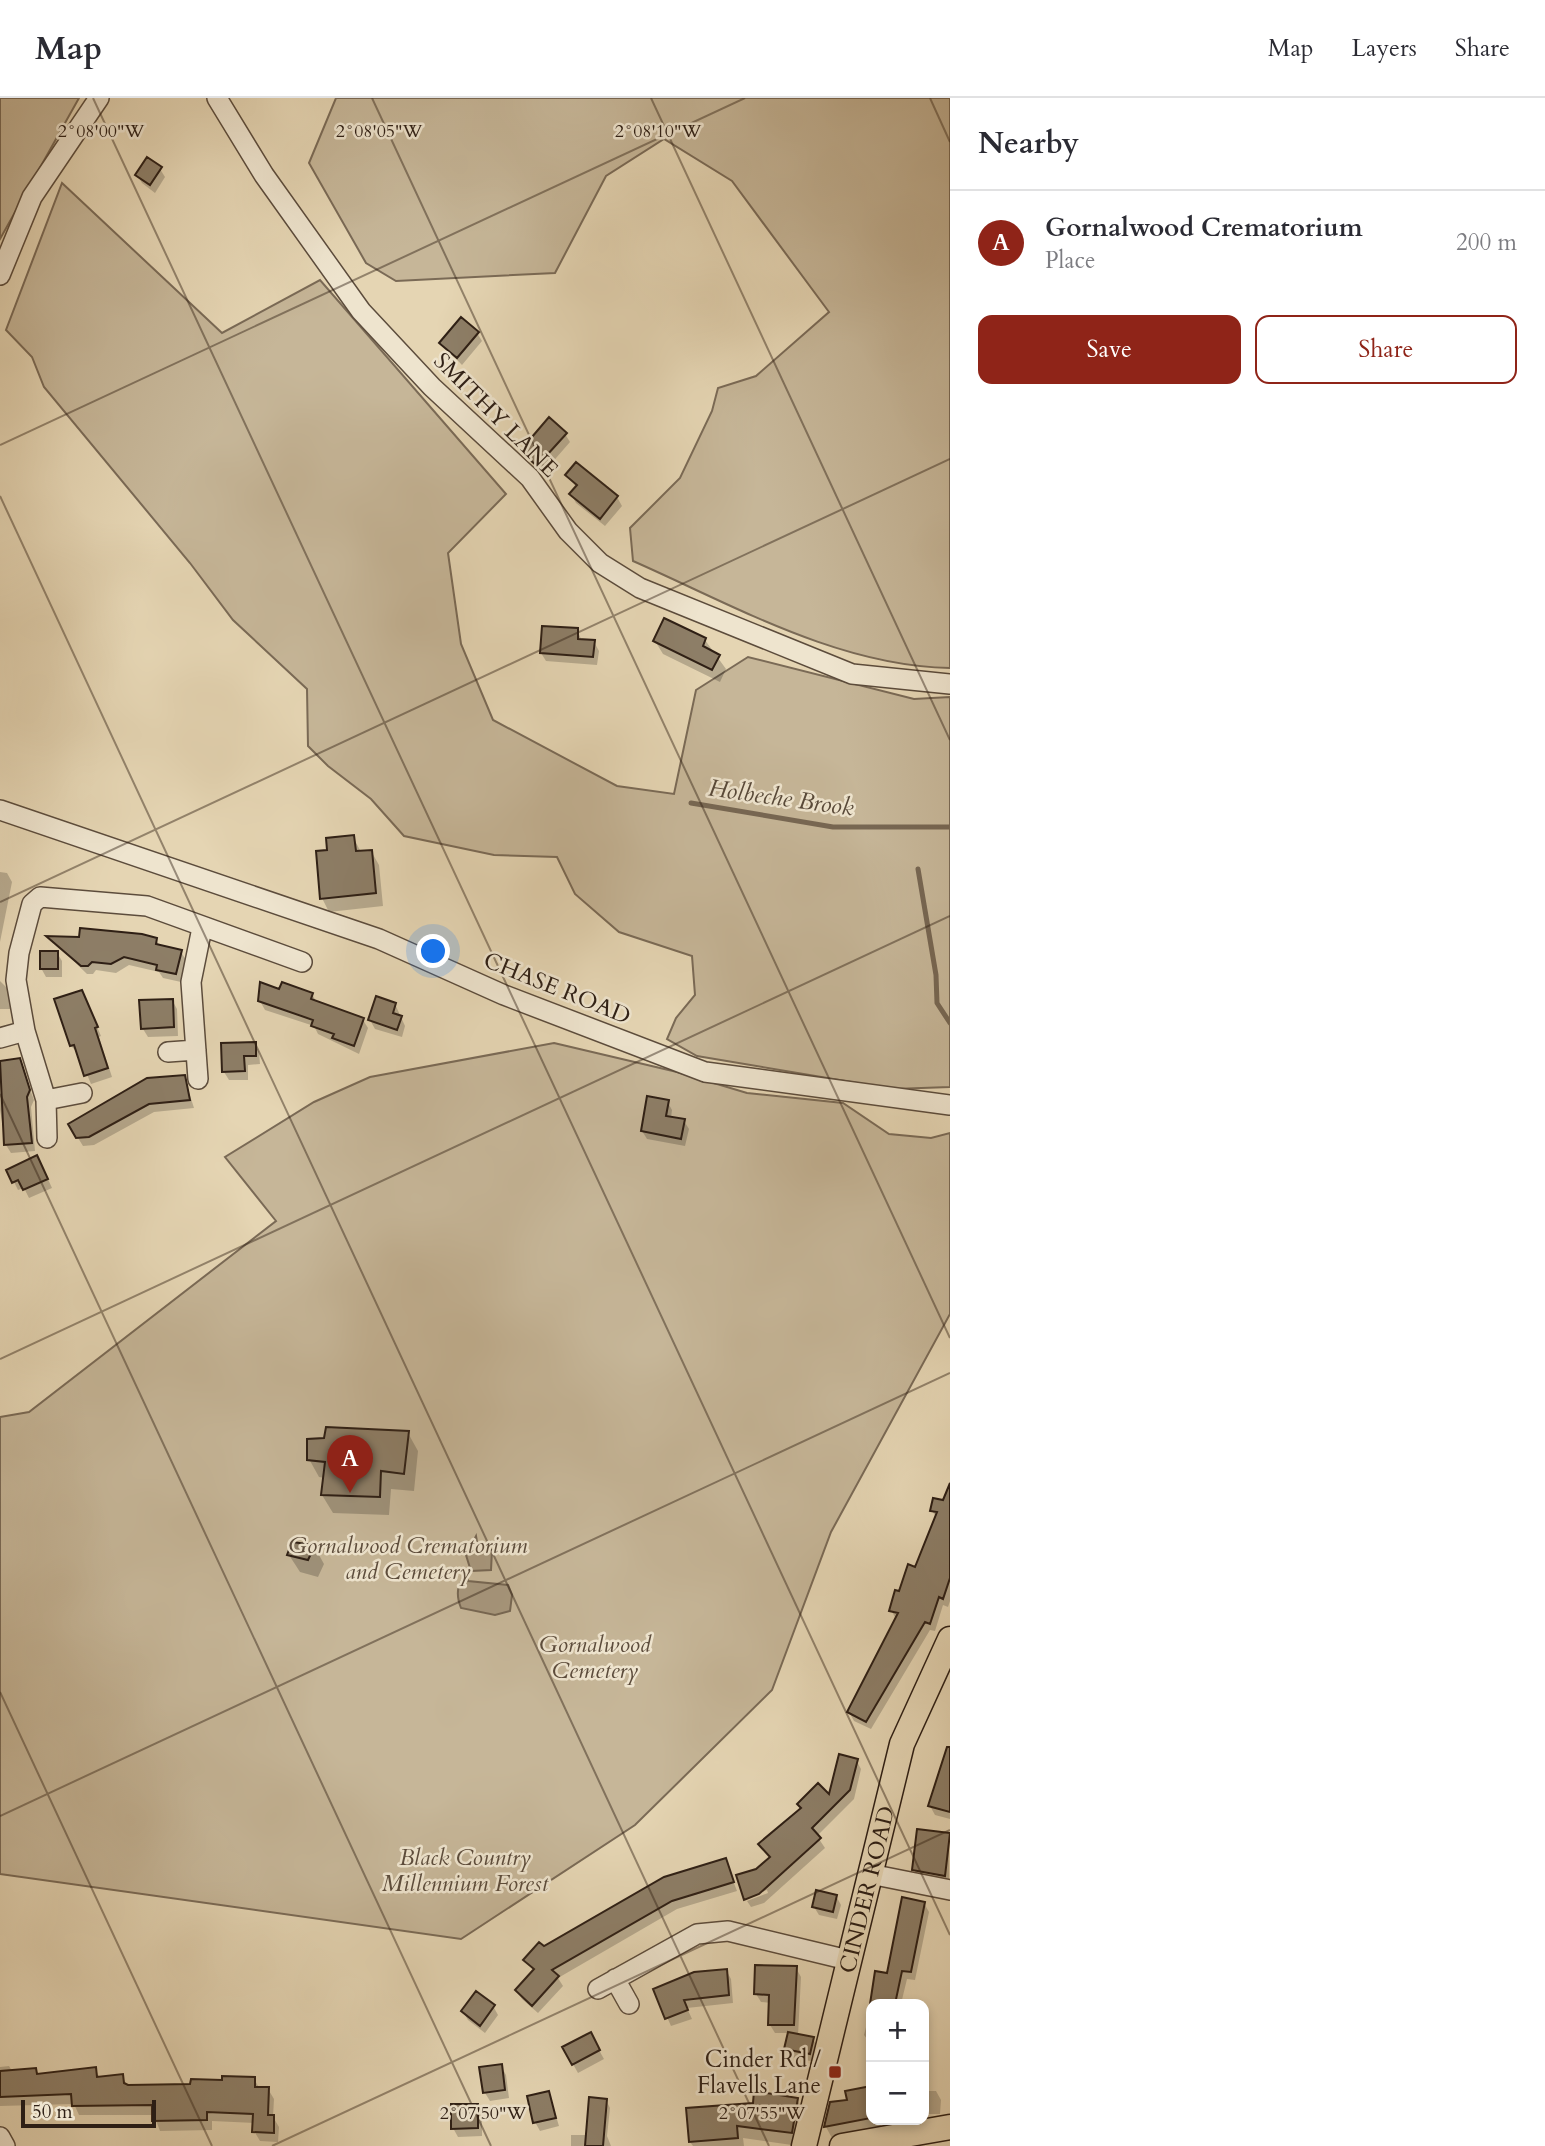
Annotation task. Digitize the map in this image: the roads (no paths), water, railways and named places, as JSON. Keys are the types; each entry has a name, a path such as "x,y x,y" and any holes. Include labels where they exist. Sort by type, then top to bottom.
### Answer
{"main road":[{"name":"CINDER ROAD","path":"804,2146 902,1744 950,1639"},
{"path":"842,2146 950,2127"}],"street":[{"path":"0,275 32,197 99,98"},
{"name":"SMITHY LANE","path":"217,98 264,175 361,310 432,387 530,478 568,531 600,563 640,588 852,674 950,684"},
{"name":"CHASE ROAD","path":"0,810 379,939 504,995 705,1072 950,1105"},
{"path":"47,1138 46,1100 25,1031 16,980 19,953 32,904 40,897 147,906 302,962"},
{"path":"198,1079 191,982 202,928"},
{"path":"0,1038 25,1031"},
{"path":"168,1052 196,1049"},
{"path":"46,1100 82,1093"},
{"path":"870,1874 950,1890"},
{"path":"598,1989 697,1934 728,1931 848,1960"},
{"path":"615,1979 629,2004"},
{"path":"0,2137 5,2146"}],"waterway":[{"name":"Holbeche Brook","path":"691,803 833,827 950,827"},
{"path":"918,869 936,975 937,1003 950,1023"}],"place":[{"name":"Gornalwood Crematorium","path":"350,1493"},
{"name":"Cinder Rd / Flavells Lane","path":"835,2072"}],"park label":[{"name":"Gornalwood Crematorium and Cemetery","path":"408,1558"},
{"name":"Gornalwood Cemetery","path":"595,1657"},
{"name":"Black Country Millennium Forest","path":"465,1870"}]}
